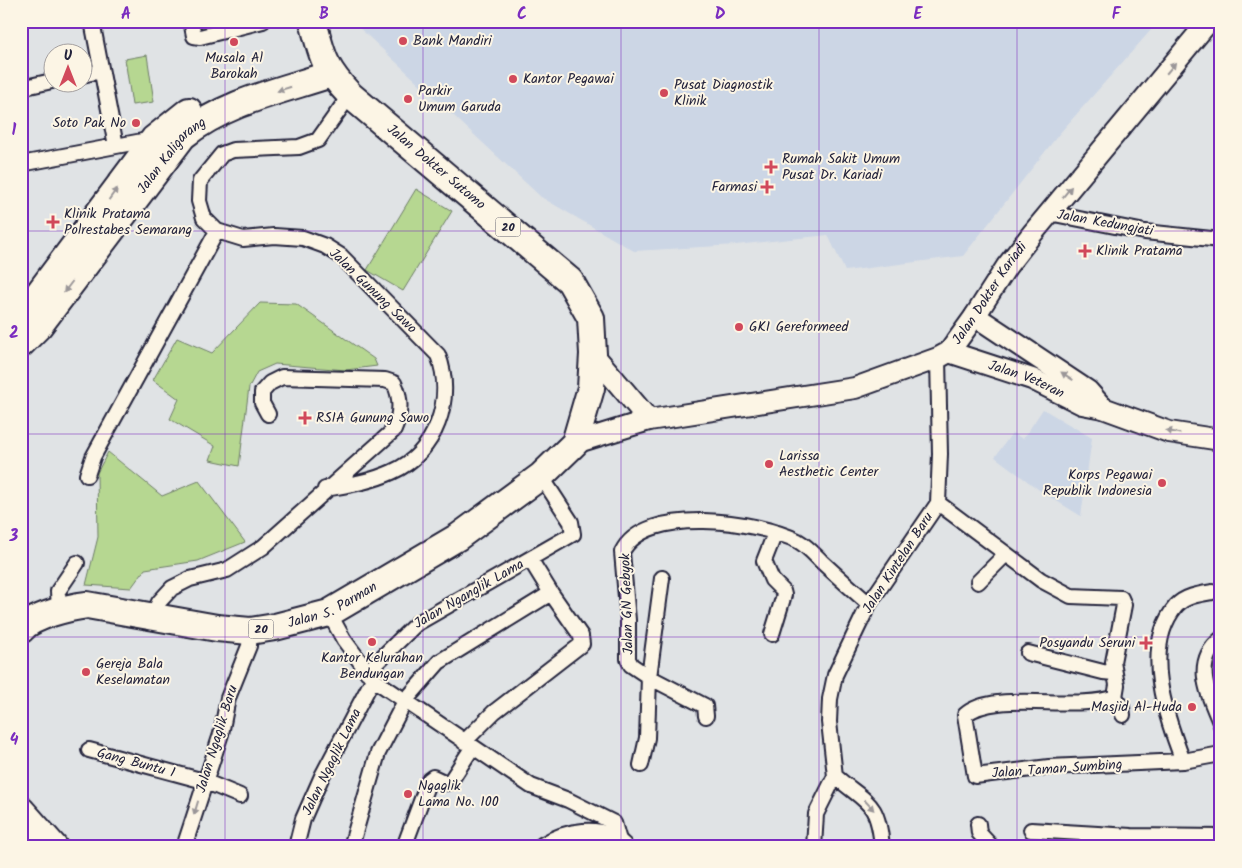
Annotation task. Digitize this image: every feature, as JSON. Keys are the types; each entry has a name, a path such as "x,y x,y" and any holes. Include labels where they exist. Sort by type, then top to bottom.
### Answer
{"highway":[{"name":"Jalan Dokter Sutomo","path":"313,21 327,66 350,95 570,281 591,318 594,354 590,394 575,443"},
{"name":"Jalan Kaligarang","path":"21,344 39,326 83,251 154,139 210,98 327,66"},
{"name":"Jalan Kaligarang","path":"21,317 83,251 182,136 198,123 224,109 327,66"},
{"name":"Jalan S. Parman","path":"21,630 59,611 87,605 202,626 250,631 276,627 311,616 329,614 458,537 541,476 575,443"},
{"path":"21,810 49,844"}],"main road":[{"name":"Jalan Dokter Kariadi","path":"943,355 975,316 1006,266 1209,21"},
{"name":"Jalan Veteran","path":"975,316 1088,391 1104,408"},
{"path":"594,354 649,420"},
{"path":"575,443 649,420 855,388 943,355"},
{"name":"Jalan Veteran","path":"943,355 1032,379 1082,404 1104,408 1169,432 1221,440"},
{"path":"544,847 557,839 578,834 596,833 621,845"}],"street":[{"path":"92,21 116,146"},
{"path":"191,21 194,36 200,37 263,21"},
{"path":"92,73 101,71"},
{"path":"21,88 42,83"},
{"path":"87,474 93,457 217,231 204,218 199,201 200,181 222,154 232,150 299,147 318,140 350,95"},
{"path":"21,164 154,139"},
{"name":"Jalan Kedungjati","path":"1049,213 1145,232 1221,240"},
{"name":"Jalan Gunung Sawo","path":"217,231 243,239 274,236 303,238 325,246 341,256 438,356 442,365 443,411 436,431 424,448 411,461 394,472 366,482 325,489"},
{"name":"Jalan Kintelan Baru","path":"835,776 829,722 830,699 835,675 869,604 938,502 943,355"},
{"path":"153,616 160,602 172,588 190,579 226,570 263,547 325,489 394,430 400,416 399,392 394,383 385,380 282,378 270,383 262,392 262,403 268,414"},
{"name":"Jalan Nganglik Lama","path":"370,676 416,624 572,534 571,522 541,476"},
{"path":"938,502 1005,555 1041,580 1071,596 1121,598 1124,605 1115,652 1114,673 1117,685 1115,697 1122,707 1123,715"},
{"name":"Jalan GN Gebyok","path":"706,716 705,706 649,676 628,659 628,620 622,552 626,543 646,529 686,521 744,525 775,533 798,541 869,604"},
{"path":"772,634 784,595 783,591 772,580 764,561 775,533"},
{"path":"978,582 1005,555"},
{"path":"404,847 429,780 433,777 446,783 450,782 468,745 494,712 582,644 581,636 530,559"},
{"path":"59,611 58,591 77,563"},
{"path":"641,766 648,729 649,676 662,578"},
{"path":"350,847 378,754 405,701 439,662 551,592"},
{"path":"1183,761 1165,713 1158,650 1163,632 1176,605 1188,597 1212,592"},
{"path":"329,614 370,676 468,745 531,786 568,800 614,823 621,845"},
{"name":"Jalan Ngaglik Baru","path":"184,847 204,781 221,734 228,698 249,646 250,631"},
{"path":"1221,639 1214,645 1205,660 1203,679 1221,725"},
{"path":"1028,653 1103,672 1114,673"},
{"name":"Jalan Ngaglik Lama","path":"296,847 304,819 322,776 370,676"},
{"name":"Jalan Taman Sumbing","path":"1115,697 1106,701 987,703 973,708 965,715 975,776 1049,767 1183,761 1221,754"},
{"name":"Gang Buntu 1","path":"89,750 204,781 240,796"},
{"path":"814,847 816,814 835,776 868,802 876,811 880,823 882,847"},
{"path":"978,824 979,833 992,847"},
{"path":"1031,830 1131,836 1221,837"}],"shaded area":[{"name":"Rumah Sakit Umum Pusat Dr. Kariadi","path":"352,21 1159,21 1059,134 963,256 845,271 828,235 736,245 634,251 541,197"},
{"path":"1043,409 1092,438 1081,516 1042,492 995,457 1012,433 1023,439"}],"green space":[{"path":"147,55 154,102 132,105 125,59"},
{"path":"416,189 452,211 403,291 367,270"},
{"path":"260,303 296,304 374,359 377,366 346,370 275,364 257,372 249,387 239,466 210,460 215,446 170,419 179,399 153,380 177,338 212,353"},
{"path":"108,452 162,496 199,481 245,542 198,561 145,569 131,588 86,585 98,537 97,473"}],"place":[{"name":"Bank Mandiri","path":"403,41"},
{"name":"Musala Al Barokah","path":"234,42"},
{"name":"Kantor Pegawai","path":"513,79"},
{"name":"Pusat Diagnostik Klinik","path":"664,93"},
{"name":"Parkir Umum Garuda","path":"408,99"},
{"name":"Soto Pak No","path":"136,123"},
{"name":"Rumah Sakit Umum Pusat Dr. Kariadi","path":"771,167"},
{"name":"Farmasi","path":"767,187"},
{"name":"Klinik Pratama Polrestabes Semarang","path":"53,222"},
{"name":"Klinik Pratama","path":"1085,251"},
{"name":"GKI Gereformeed","path":"739,327"},
{"name":"RSIA Gunung Sawo","path":"305,418"},
{"name":"Larissa Aesthetic Center","path":"769,464"},
{"name":"Korps Pegawai Republik Indonesia","path":"1162,483"},
{"name":"Kantor Kelurahan Bendungan","path":"372,642"},
{"name":"Posyandu Seruni","path":"1146,643"},
{"name":"Gereja Bala Keselamatan","path":"86,672"},
{"name":"Masjid Al-Huda","path":"1192,707"},
{"name":"Ngaglik Lama No. 100","path":"408,794"}]}
